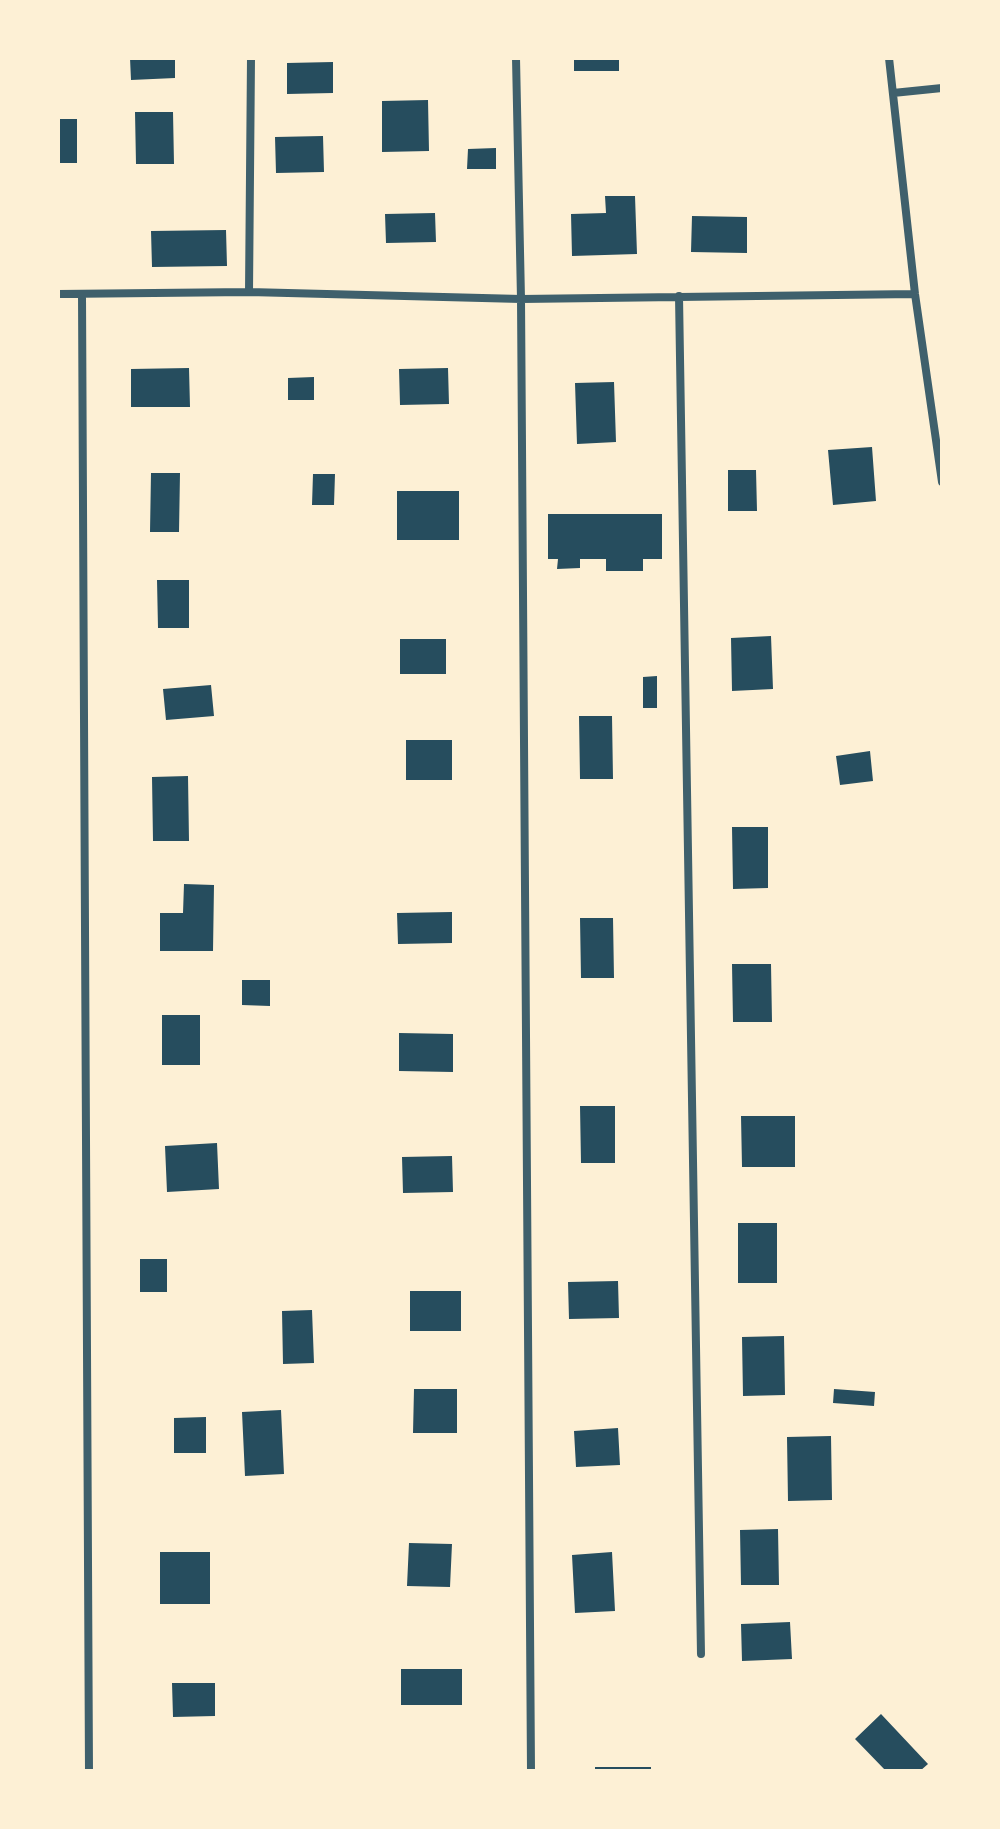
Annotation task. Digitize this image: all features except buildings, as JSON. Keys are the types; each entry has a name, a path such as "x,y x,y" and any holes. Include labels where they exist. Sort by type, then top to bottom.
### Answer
{"street":[{"path":"249,292 251,58"},
{"path":"516,58 521,299 531,1771"},
{"path":"889,58 915,294 942,482"},
{"path":"893,93 942,88"},
{"path":"58,294 249,292 521,299 915,294"},
{"path":"82,294 89,1771"},
{"path":"679,296 701,1654"}]}
